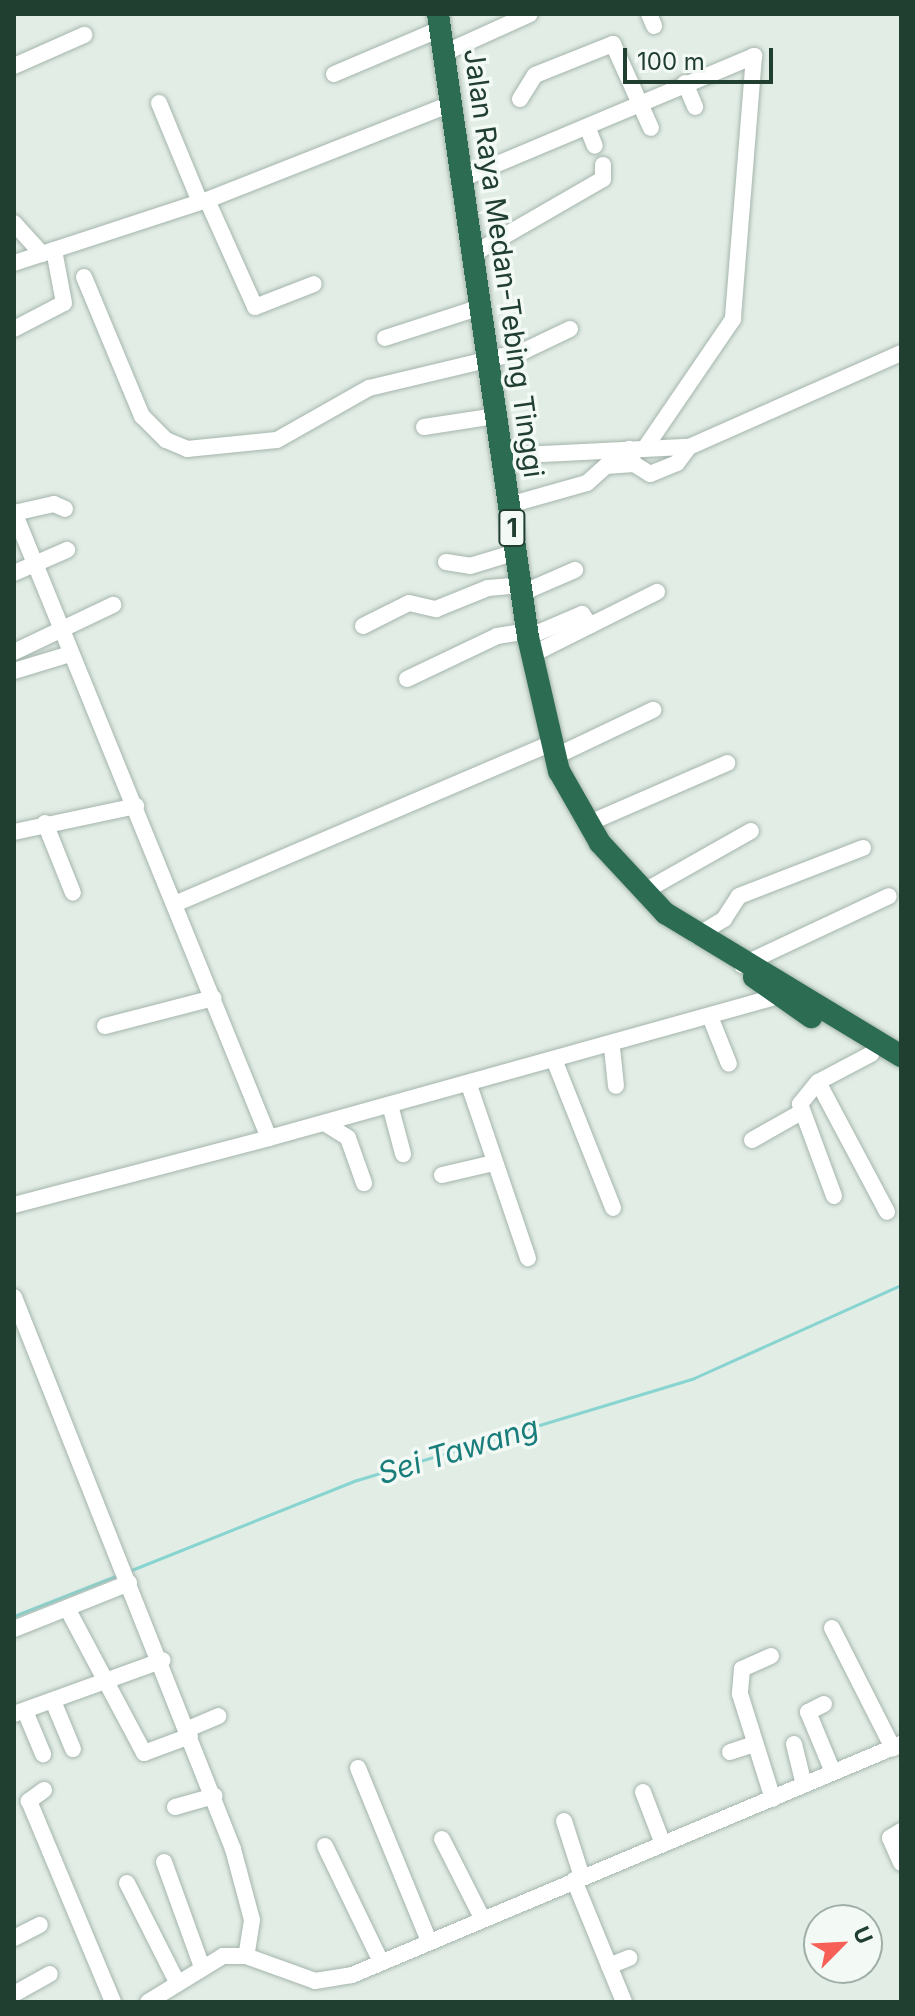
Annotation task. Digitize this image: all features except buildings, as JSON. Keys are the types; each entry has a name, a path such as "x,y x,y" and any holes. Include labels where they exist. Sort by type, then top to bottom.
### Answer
{"highway":[{"name":"Jalan Raya Medan-Tebing Tinggi","path":"439,22 529,641 552,750 587,824 643,892 696,936 900,1057"},
{"name":"Jalan Raya Medan-Tebing Tinggi","path":"742,965 775,997 871,1054 900,1057"}],"street":[{"path":"485,14 491,32"},
{"path":"444,53 530,14"},
{"path":"334,74 439,22"},
{"path":"14,66 84,35"},
{"path":"520,99 535,75 608,43 620,47 651,128"},
{"path":"464,178 588,129 685,83 754,56 733,319 634,454 606,466 593,481 509,505"},
{"path":"685,83 695,107"},
{"path":"159,103 255,307 314,284"},
{"path":"14,263 204,201 453,103"},
{"path":"588,129 595,146"},
{"path":"473,254 603,179 603,165"},
{"path":"14,223 48,252 64,303 14,329"},
{"path":"84,277 142,416 166,440 187,449 277,440 369,388 488,359 570,329"},
{"path":"385,338 481,307"},
{"path":"502,456 634,454 689,447 901,353"},
{"path":"424,427 496,416"},
{"path":"634,454 650,474 677,463 689,447"},
{"path":"65,509 54,504 14,513 70,654 177,903 269,1138"},
{"path":"14,573 67,550"},
{"path":"446,562 470,566 516,552"},
{"path":"363,626 409,603 436,609 488,588 521,589 575,570"},
{"path":"407,679 497,636 529,641 582,614 590,625 657,592"},
{"path":"14,652 62,633 113,605"},
{"path":"14,671 70,654"},
{"path":"177,903 653,710"},
{"path":"587,824 727,763"},
{"path":"14,832 136,806"},
{"path":"45,823 73,893"},
{"path":"643,892 751,831"},
{"path":"696,936 724,919 739,896 863,848"},
{"path":"742,965 889,896"},
{"path":"14,1205 612,1048 775,997"},
{"path":"105,1026 213,998"},
{"path":"711,1019 729,1064"},
{"path":"612,1048 616,1086"},
{"path":"834,1196 798,1114 803,1094 818,1082 871,1054"},
{"path":"555,1062 613,1208"},
{"path":"818,1082 887,1212"},
{"path":"469,1085 528,1258"},
{"path":"390,1105 403,1154"},
{"path":"752,1140 798,1114"},
{"path":"326,1124 353,1145 364,1183"},
{"path":"442,1175 494,1163"},
{"path":"14,1297 163,1660 214,1796 251,1914 246,1956"},
{"path":"14,1629 68,1610 128,1580"},
{"path":"68,1610 102,1681 144,1753 218,1716"},
{"path":"149,2002 201,1964 246,1956 323,1982 381,1962 897,1746 832,1628"},
{"path":"771,1656 741,1672 755,1744 773,1799"},
{"path":"43,1754 18,1709 53,1701 163,1660"},
{"path":"53,1701 73,1749"},
{"path":"824,1704 808,1712 833,1772"},
{"path":"730,1752 755,1744"},
{"path":"794,1744 804,1785"},
{"path":"358,1768 429,1941"},
{"path":"44,1790 29,1801 113,2002"},
{"path":"643,1792 663,1844"},
{"path":"175,1807 214,1796"},
{"path":"564,1821 578,1878 624,2002"},
{"path":"901,1831 890,1838 901,1863"},
{"path":"442,1839 482,1918"},
{"path":"325,1846 381,1962"},
{"path":"164,1862 201,1964"},
{"path":"127,1883 176,1980"},
{"path":"14,1938 40,1925"},
{"path":"609,1966 629,1958"},
{"path":"14,1994 50,1974"}],"waterway":[{"name":"Sei Tawang","path":"129,1571 357,1480 694,1378 901,1285"},
{"name":"Sei Tawang","path":"14,1616 118,1575"}]}
